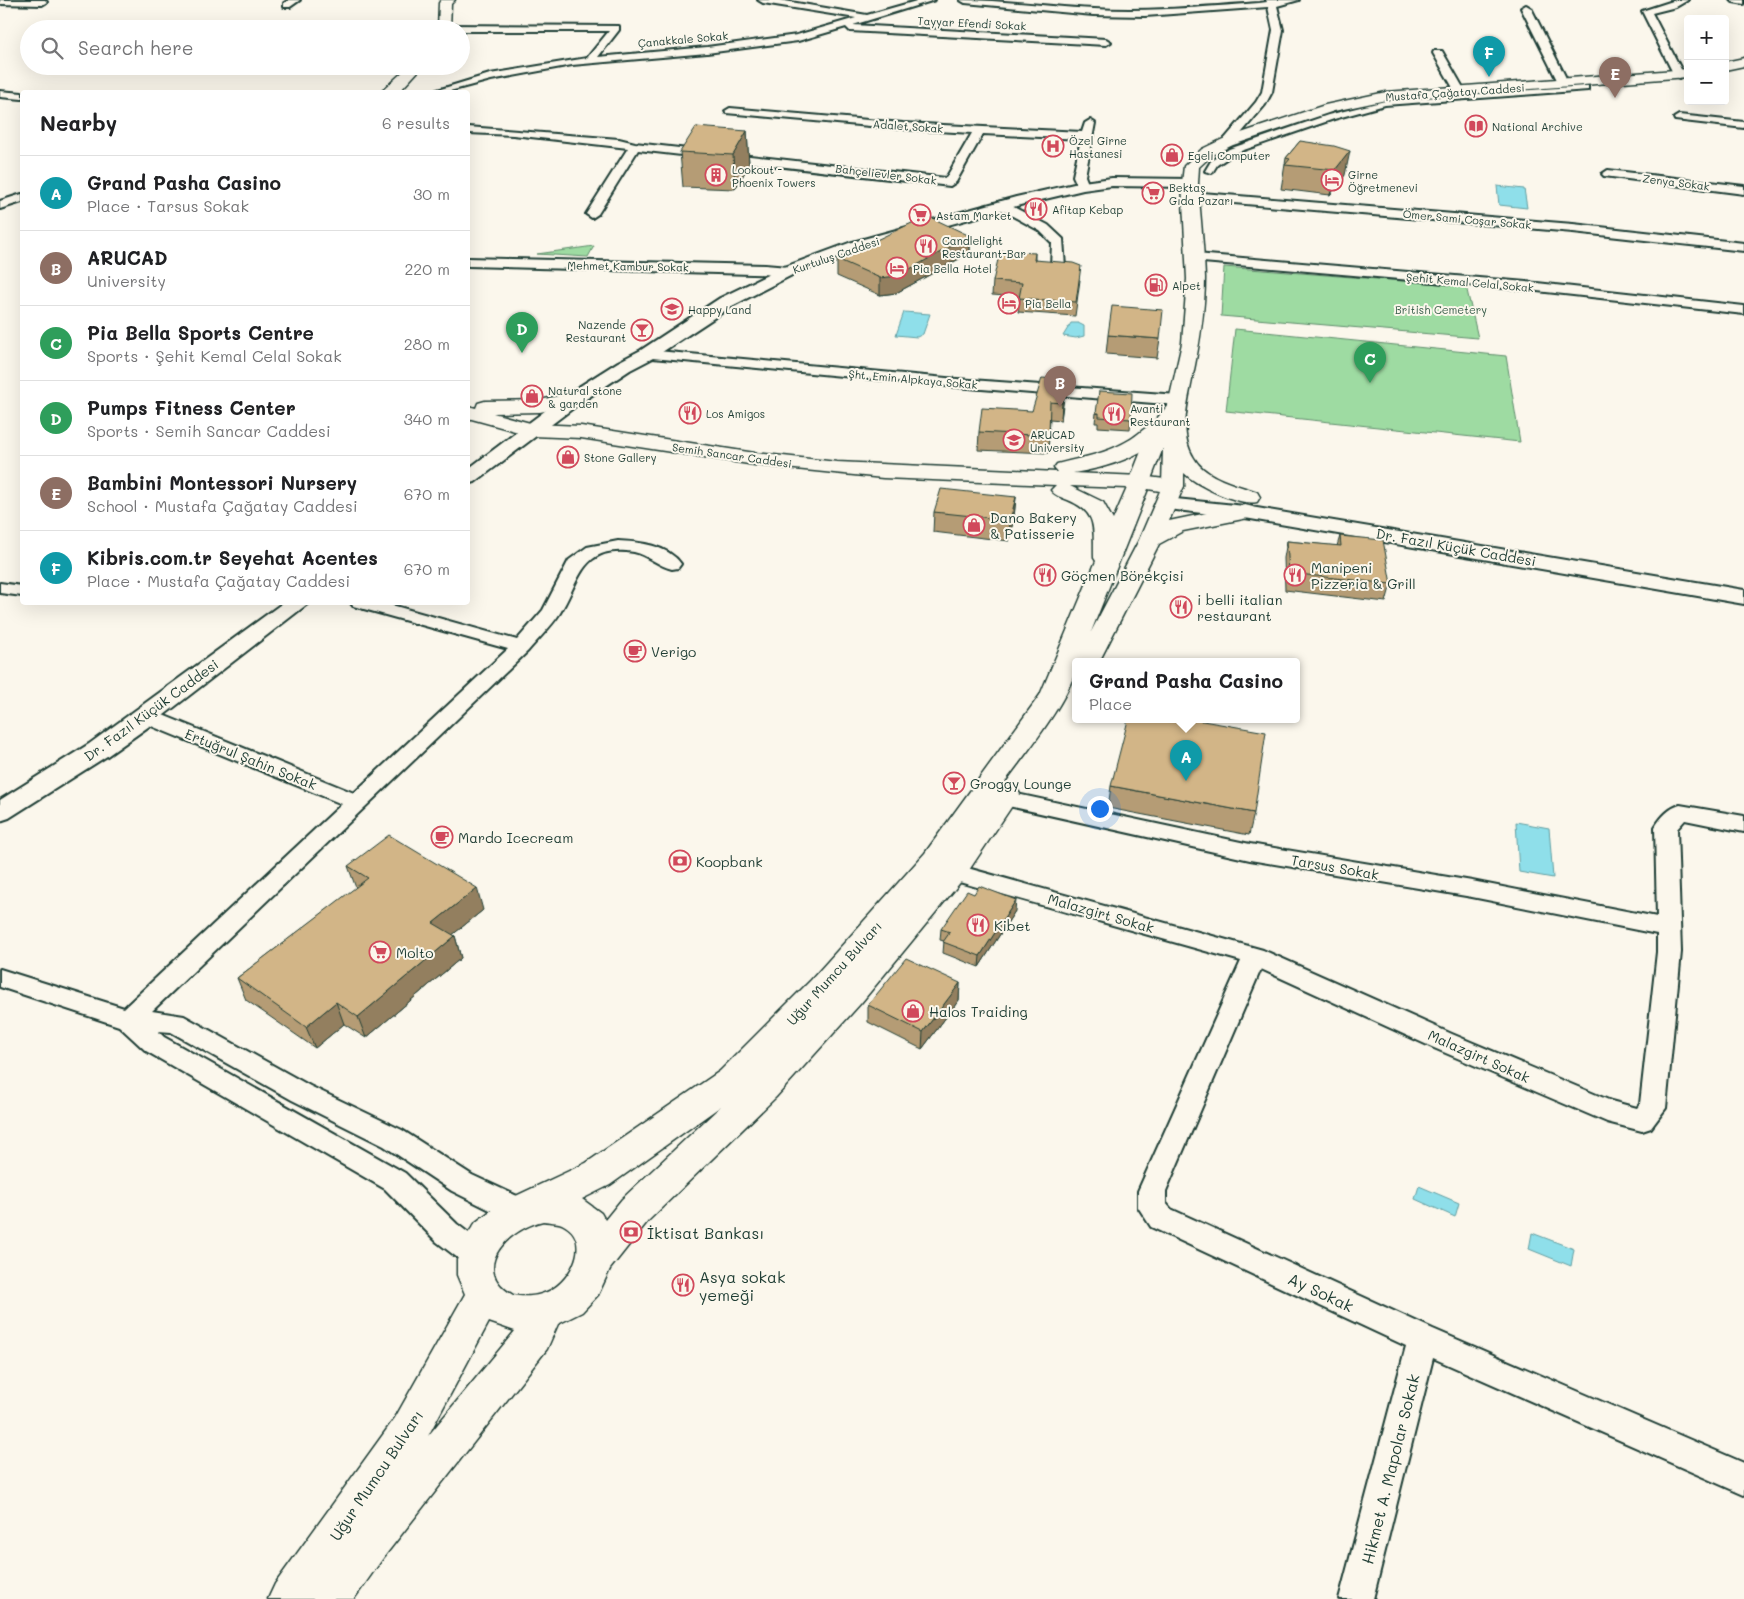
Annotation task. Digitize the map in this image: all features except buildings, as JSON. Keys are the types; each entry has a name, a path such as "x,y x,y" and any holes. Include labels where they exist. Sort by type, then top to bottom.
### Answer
{"main road":[{"path":"444,20 445,3 449,0"},
{"path":"1729,65 1744,62"},
{"name":"Mustafa Çağatay Caddesi","path":"1190,189 1192,166 1207,152 1228,142 1330,108 1386,96 1683,74"},
{"path":"391,90 408,75"},
{"path":"1080,658 1106,565 1136,490 1168,430 1178,400 1191,343 1196,258 1190,189"},
{"path":"470,408 540,406 573,399"},
{"name":"Semih Sancar Caddesi","path":"470,408 581,432 755,459 883,472"},
{"path":"991,476 1073,467 1110,459 1148,438 1168,430"},
{"path":"1084,658 1150,540 1170,495 1168,430"},
{"path":"1168,430 1183,459 1198,474 1247,505"},
{"path":"883,472 987,485 1062,490 1136,490"},
{"path":"883,472 991,476 1170,495"},
{"path":"1062,490 1090,500 1098,509 1103,525 1106,565"},
{"path":"1150,540 1176,526 1247,505"},
{"name":"Uğur Mumcu Bulvarı","path":"525,1208 598,1174 732,1081 822,989 936,860 1052,696 1072,676"},
{"name":"Uğur Mumcu Bulvarı","path":"597,1257 635,1210 776,1074 850,994 953,872 1068,703 1072,688"},
{"path":"555,1205 575,1212 588,1223 596,1239 597,1257 593,1271 574,1296 545,1312 520,1314 498,1307 484,1295 478,1283 475,1270 477,1256 482,1242 492,1229 525,1208 555,1205"},
{"name":"Uğur Mumcu Bulvarı","path":"290,1599 409,1432 484,1295"},
{"path":"328,1599 368,1542 410,1488 534,1336 545,1312"}],"street":[{"path":"764,0 869,18"},
{"path":"905,0 918,3"},
{"name":"Çanakkale Sokak","path":"444,90 524,70 591,60 768,43 798,38 930,0"},
{"path":"965,0 1093,12 1176,12 1258,6 1272,2 1294,0"},
{"path":"1176,12 1177,0"},
{"path":"1683,0 1673,5 1648,11 1683,74"},
{"path":"1736,0 1744,1"},
{"path":"1,2 42,2"},
{"path":"1228,142 1261,103 1267,92 1278,30 1272,2"},
{"path":"1526,8 1564,84"},
{"name":"Tayyar Efendi Sokak","path":"838,27 1106,42"},
{"path":"470,28 616,28 591,60"},
{"path":"1438,53 1460,91"},
{"path":"1209,171 1214,163 1232,151 1331,117 1386,103 1586,88"},
{"path":"0,94 20,96"},
{"name":"Adalet Sokak","path":"730,110 803,118 1087,136"},
{"path":"1679,118 1744,125"},
{"path":"1083,186 1079,176 1090,122"},
{"path":"470,130 553,135 635,146 592,214"},
{"name":"Bahçelievler Sokak","path":"635,146 950,182 979,130"},
{"name":"Zenya Sokak","path":"1608,174 1744,190"},
{"name":"Kurtuluş Caddesi","path":"540,424 573,399 647,354 726,302 788,271 855,246 1002,205 1083,186 1112,182 1190,189"},
{"name":"Ömer Sami Coşar Sokak","path":"1190,189 1744,247"},
{"path":"0,195 20,192"},
{"path":"0,207 20,199"},
{"path":"1002,205 1044,228 1058,242 1058,267"},
{"path":"0,207 20,206"},
{"name":"Şehit Kemal Celal Sokak","path":"1196,258 1537,287 1744,310"},
{"name":"Mehmet Kambur Sokak","path":"470,262 788,271"},
{"name":"Şht. Emin Alpkaya Sokak","path":"647,354 957,383 1178,400"},
{"path":"470,476 540,424"},
{"name":"Dr. Fazıl Küçük Caddesi","path":"1170,495 1455,532 1744,585"},
{"name":"Dr. Fazıl Küçük Caddesi","path":"1247,505 1744,597"},
{"path":"128,1019 521,647 551,612 575,564 593,551 618,546 637,547 659,554 672,564"},
{"path":"0,588 20,591"},
{"name":"Dr. Fazıl Küçük Caddesi","path":"0,812 98,750 295,605"},
{"path":"370,605 521,647"},
{"name":"Ertuğrul Şahin Sokak","path":"146,716 356,802"},
{"name":"Tarsus Sokak","path":"1003,798 1250,852 1472,890 1668,928"},
{"name":"Malazgirt Sokak","path":"953,872 1255,956 1442,1041 1588,1103 1607,1111 1642,1120 1653,1108 1669,952 1666,827 1680,812 1744,824"},
{"name":"Ay Sokak","path":"1255,956 1152,1191 1152,1207 1161,1218 1423,1339 1744,1479"},
{"path":"0,978 128,1019 175,1024 338,1112 393,1138 462,1183 525,1208"},
{"path":"128,1019 155,1044 395,1181 447,1233 477,1256"},
{"path":"313,1134 338,1112"},
{"name":"Hikmet A. Mapolar Sokak","path":"1356,1599 1423,1339"}],"green space":[{"path":"594,246 588,257 537,254"},
{"name":"British Cemetery","path":"1224,267 1466,286 1478,338 1221,316"},
{"path":"1235,329 1506,356 1520,442 1226,411"}],"water":[{"path":"1497,186 1524,189 1527,208 1499,205"},
{"path":"904,312 930,314 923,334 917,337 896,335"},
{"path":"1071,323 1078,323 1084,326 1084,336 1076,338 1063,336"},
{"path":"1516,822 1549,828 1553,878 1519,872"},
{"path":"1419,1186 1459,1203 1455,1217 1415,1199"},
{"path":"1532,1233 1574,1249 1571,1266 1529,1249"}],"place":[{"name":"Kibris.com.tr Seyehat Acentes","path":"1489,77"},
{"name":"Bambini Montessori Nursery","path":"1615,98"},
{"name":"National Archive","path":"1476,126"},
{"name":"Özel Girne Hastanesi","path":"1053,146"},
{"name":"Egeli Computer","path":"1172,155"},
{"name":"Lookout - Phoenix Towers","path":"716,175"},
{"name":"Girne Öğretmenevi","path":"1332,180"},
{"name":"Bektaş Gıda Pazarı","path":"1153,193"},
{"name":"Afitap Kebap","path":"1036,209"},
{"name":"Astam Market","path":"920,215"},
{"name":"Candlelight Restaurant-Bar","path":"926,246"},
{"name":"Pia Bella Hotel","path":"897,268"},
{"name":"Alpet","path":"1156,285"},
{"name":"Pia Bella","path":"1009,303"},
{"name":"Happy Land","path":"672,309"},
{"name":"Nazende Restaurant","path":"642,330"},
{"name":"Pumps Fitness Center","path":"522,353"},
{"name":"Pia Bella Sports Centre","path":"1370,383"},
{"name":"Natural stone & garden","path":"532,396"},
{"name":"ARUCAD","path":"1060,407"},
{"name":"Los Amigos","path":"690,413"},
{"name":"Avanti Restaurant","path":"1114,414"},
{"name":"ARUCAD University","path":"1014,440"},
{"name":"Stone Gallery","path":"568,457"},
{"name":"Dano Bakery & Patisserie","path":"974,525"},
{"name":"Göçmen Börekçisi","path":"1045,575"},
{"name":"Manipeni Pizzeria & Grill","path":"1295,575"},
{"name":"i belli italian restaurant","path":"1181,607"},
{"name":"Verigo","path":"635,651"},
{"name":"Grand Pasha Casino","path":"1186,781"},
{"name":"Groggy Lounge","path":"954,783"},
{"name":"Mardo Icecream","path":"442,837"},
{"name":"Koopbank","path":"680,861"},
{"name":"Kibet","path":"978,925"},
{"name":"Molto","path":"380,952"},
{"name":"Halos Traiding","path":"913,1011"},
{"name":"İktisat Bankası","path":"631,1232"},
{"name":"Asya sokak yemeği","path":"683,1285"}]}
